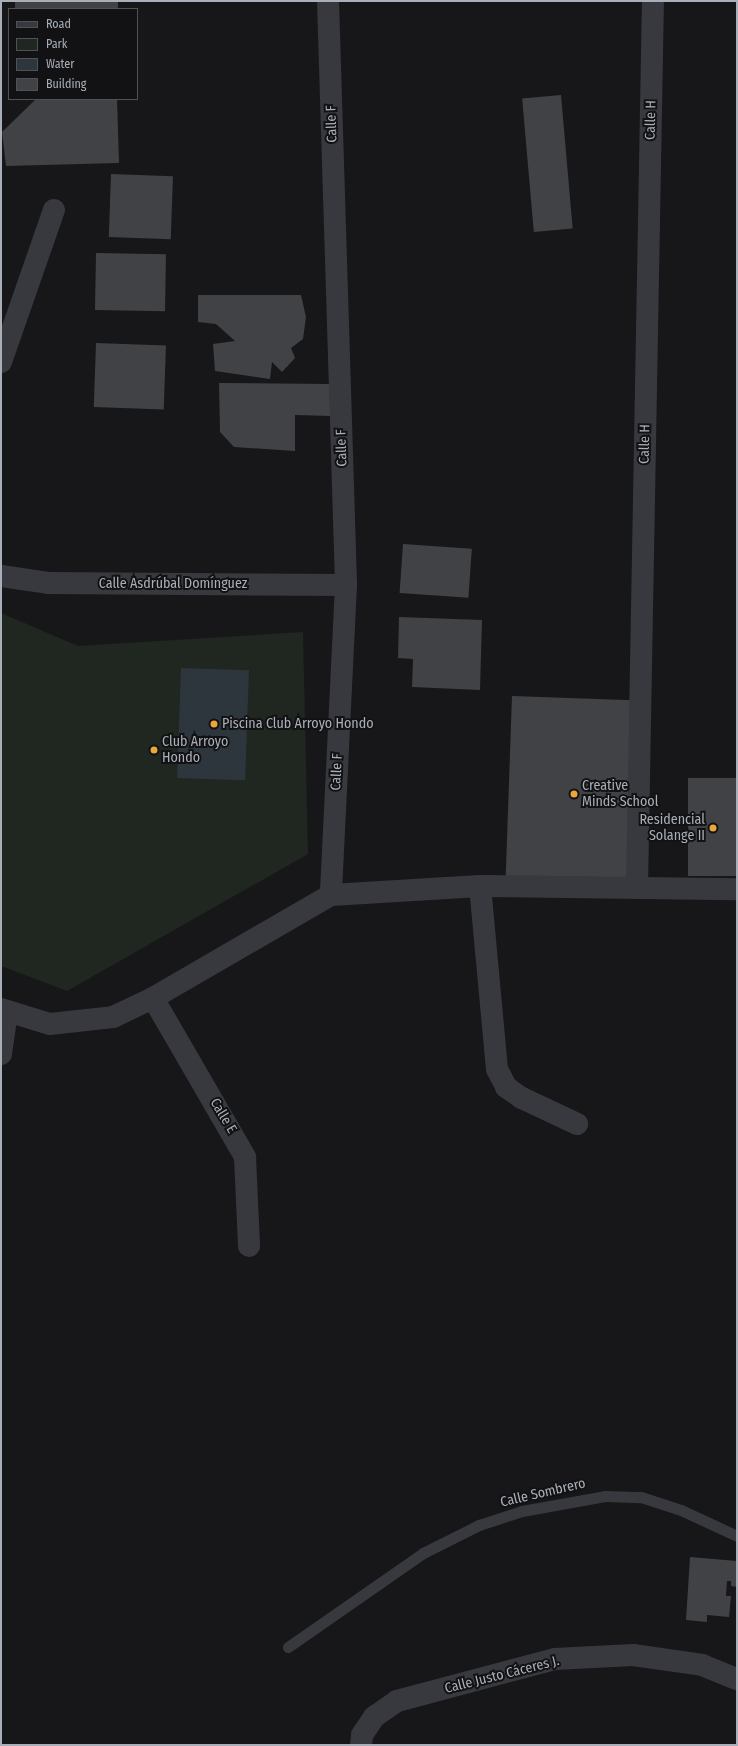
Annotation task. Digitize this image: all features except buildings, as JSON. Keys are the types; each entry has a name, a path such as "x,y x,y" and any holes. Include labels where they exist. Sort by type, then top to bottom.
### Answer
{"street":[{"name":"Calle F","path":"328,1 346,585 331,895"},
{"name":"Calle H","path":"637,888 653,1"},
{"path":"1,362 54,210"},
{"name":"Calle Asdrúbal Domínguez","path":"1,576 50,583 346,585"},
{"path":"480,886 497,1069 506,1087 522,1098 577,1124"},
{"path":"1,1054 4,1011 50,1024 113,1017 153,998 331,895 480,886 737,889"},
{"name":"Calle E","path":"153,998 245,1157 249,1246"},
{"name":"Calle Justo Cáceres J.","path":"361,1745 362,1735 374,1717 397,1701 555,1660 633,1655 702,1665 737,1678"}],"lane":[{"name":"Calle Sombrero","path":"288,1647 423,1553 479,1525 522,1510 606,1496 641,1497 681,1510 737,1536"}],"green space":[{"name":"Club Arroyo Hondo","path":"1,613 78,646 303,632 308,854 67,991 1,966"}],"water":[{"name":"Piscina Club Arroyo Hondo","path":"181,668 249,670 245,780 177,778"}],"place":[{"name":"Piscina Club Arroyo Hondo","path":"214,724"},
{"name":"Club Arroyo Hondo","path":"154,750"},
{"name":"Creative Minds School","path":"574,794"},
{"name":"Residencial Solange II","path":"713,828"}]}
